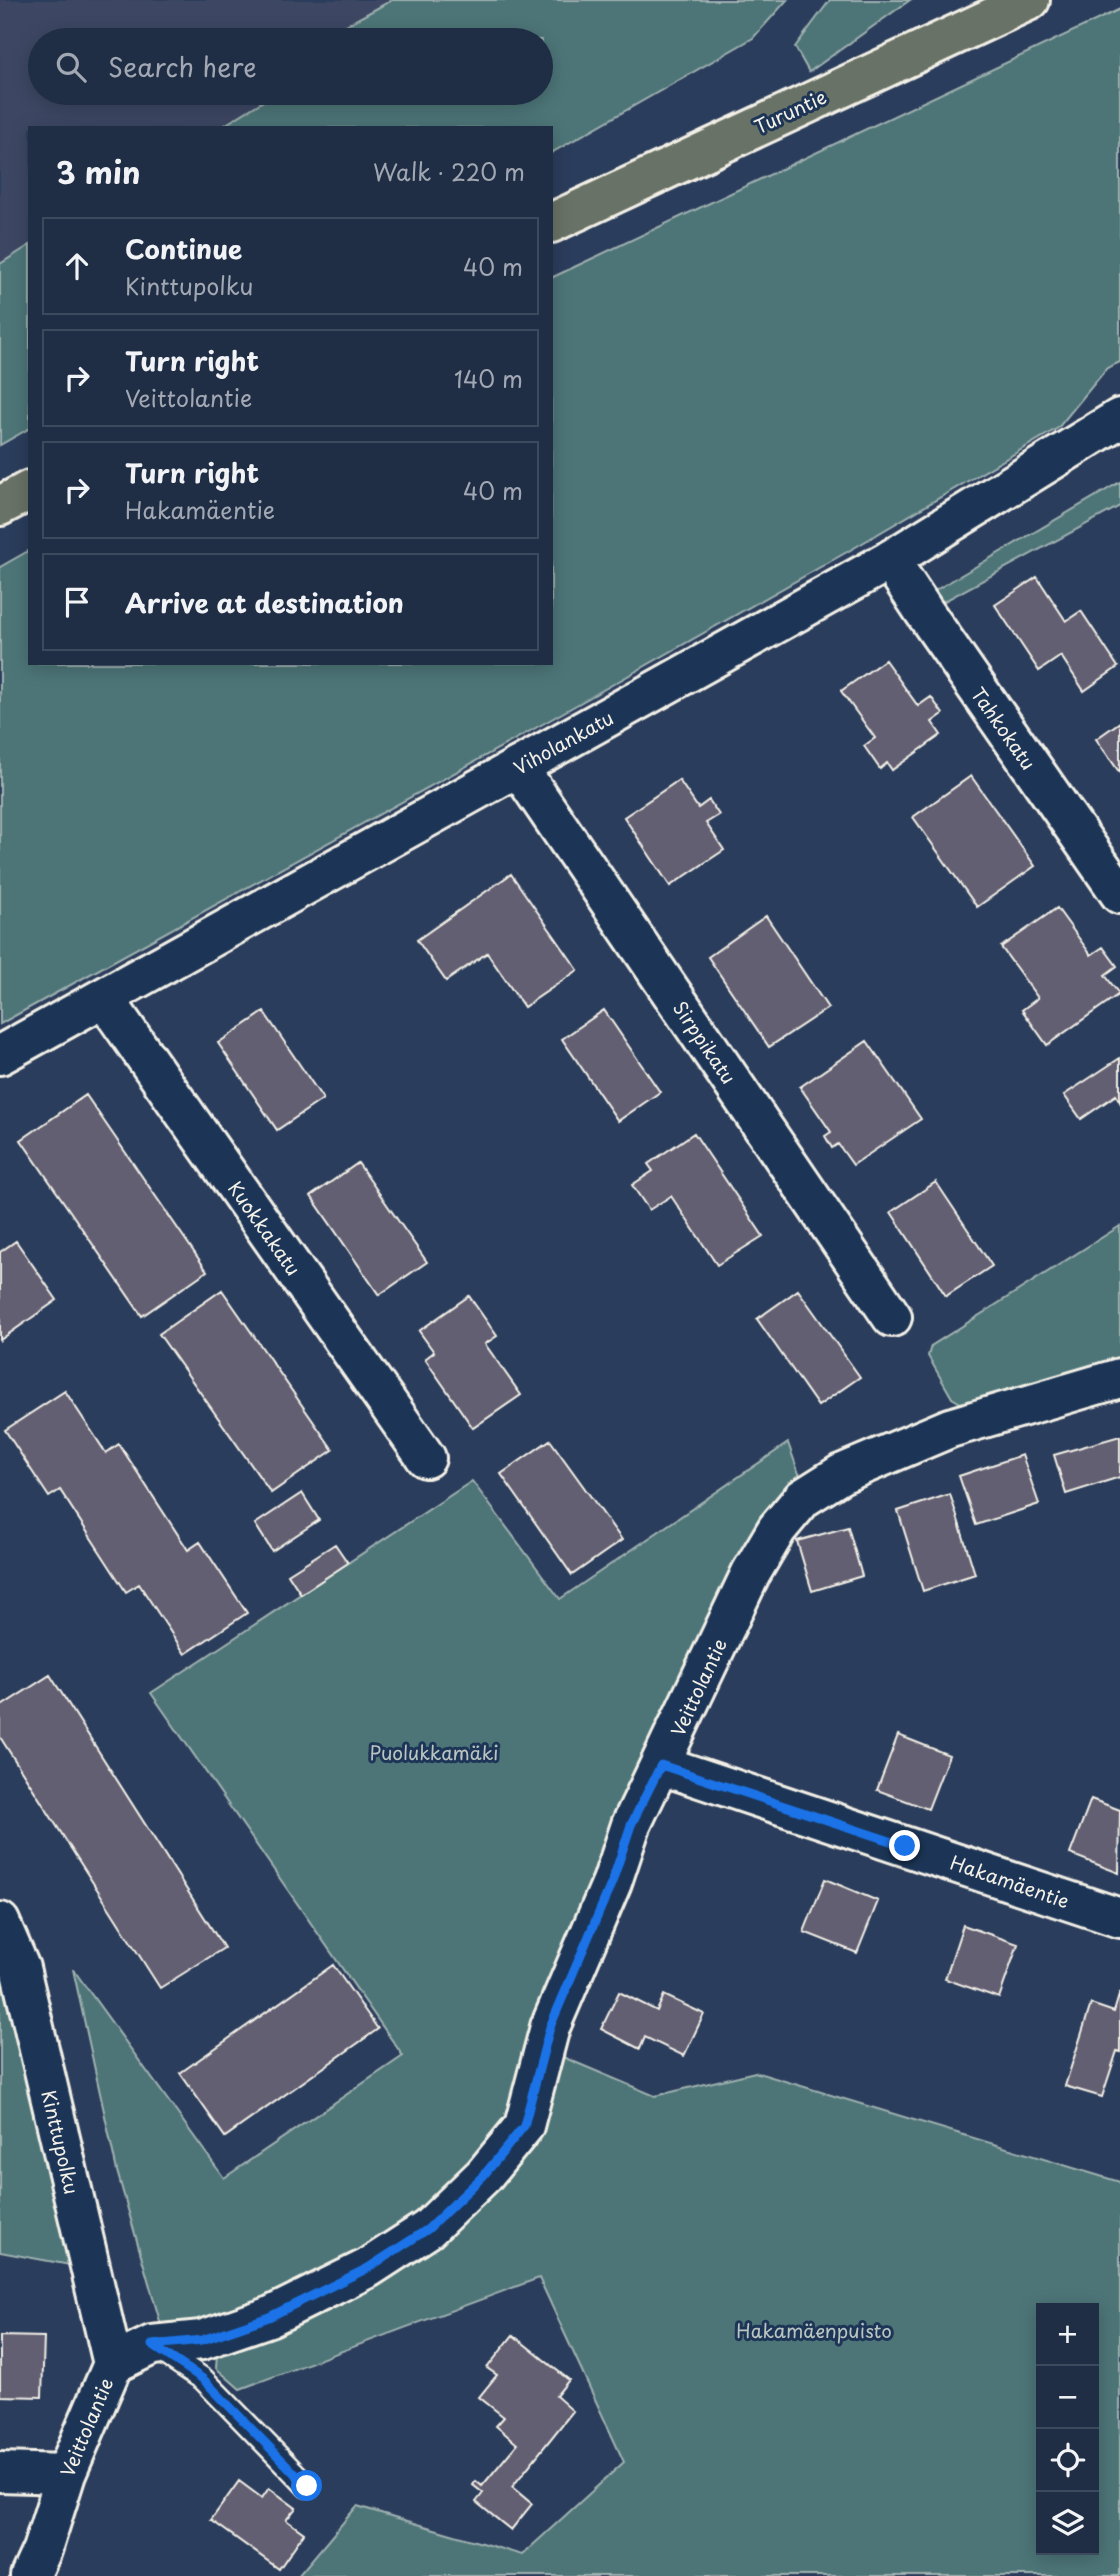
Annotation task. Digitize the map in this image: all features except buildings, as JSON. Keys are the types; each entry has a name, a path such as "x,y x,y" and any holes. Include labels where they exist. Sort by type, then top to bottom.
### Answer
{"highway":[{"name":"Turuntie","path":"553,222 1030,0"},
{"path":"0,506 28,491"}],"street":[{"name":"Viholankatu","path":"0,1055 890,560 1120,418"},
{"name":"Tahkokatu","path":"890,560 1120,894"},
{"name":"Sirppikatu","path":"518,767 892,1317"},
{"name":"Kuokkakatu","path":"104,998 426,1458"},
{"name":"Veittolantie","path":"30,2576 65,2474 113,2364 152,2345 202,2340 269,2317 368,2268 428,2229 484,2175 524,2126 550,2027 612,1882 631,1825 751,1573 778,1529 803,1498 841,1474 950,1428 1120,1378"},
{"name":"Hakamäentie","path":"661,1765 1120,1918"},
{"name":"Kinttupolku","path":"0,1922 20,1968 113,2364"},
{"path":"0,2472 65,2474"}],"lane":[{"path":"152,2345 203,2379 307,2486"}],"shaded area":[{"path":"0,0 392,0 341,28 28,28 28,105 256,105 223,126 28,126 28,246 0,264"}],"green space":[{"path":"392,0 787,0 753,38 553,152 553,126 223,126 257,105 553,105 553,28 341,28"},
{"path":"830,0 910,0 809,72 795,47"},
{"path":"1120,9 1120,362 1107,368 1058,428 854,548 541,725 0,1024 0,567 28,551 28,665 553,665 553,277"},
{"path":"28,246 28,429 0,445 0,264"},
{"path":"1120,482 1120,506 941,603 934,591"},
{"path":"1120,1226 1120,1368 964,1405 952,1398 928,1356 931,1346"},
{"name":"Puolukkamäki","path":"788,1443 803,1485 515,2121 419,2220 265,2307 163,2332 117,2171 73,1969 224,2178 403,2056 151,1693 472,1481 560,1599"},
{"path":"0,1974 1,1977 70,2265 0,2252"},
{"name":"Hakamäenpuisto","path":"558,2055 655,2096 755,2072 1120,2182 1120,2576 298,2576 357,2506 522,2555 624,2462 539,2278 240,2389 216,2368 217,2353 375,2279"}],"route":[{"path":"307,2486 203,2379 152,2345 202,2340 269,2317 368,2268 428,2229 484,2175 524,2126 550,2027 612,1882 631,1825 661,1765 905,1846"}]}
